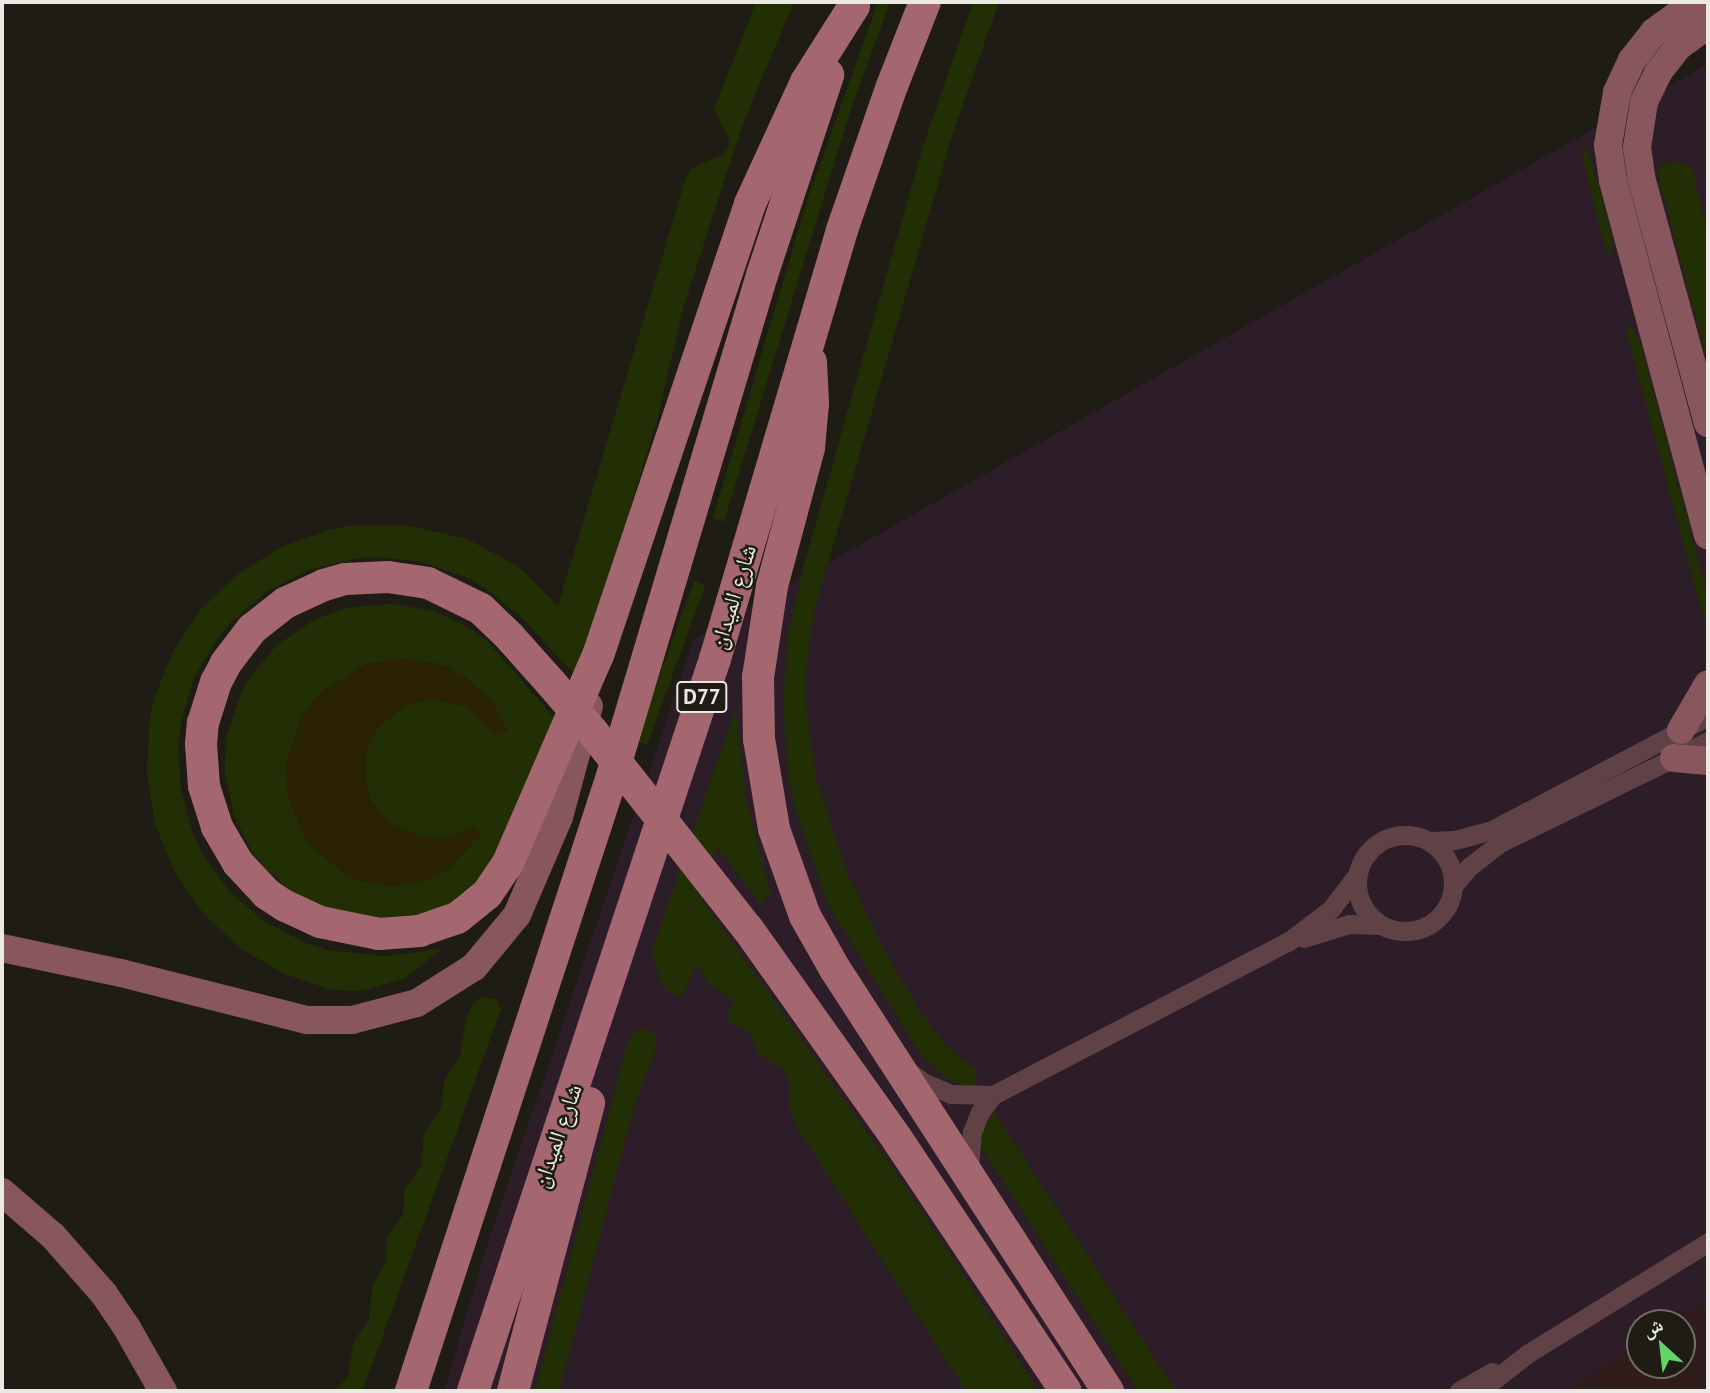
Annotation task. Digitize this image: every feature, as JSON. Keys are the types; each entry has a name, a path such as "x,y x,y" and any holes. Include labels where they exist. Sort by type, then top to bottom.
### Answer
{"main road":[{"name":"شارع الميدان","path":"473,1391 719,646 808,343 866,158 925,2"},
{"path":"855,4 806,82 750,204 598,655 508,863 498,880 473,907 439,926 380,934 340,929 285,906 267,894 238,863 209,807 201,765 203,723 216,682 232,654 252,629 285,603 304,593 345,579 409,579 447,590 496,621 632,780 755,940 897,1139 1066,1391"},
{"name":"D77","path":"411,1391 650,653 793,178 855,4"},
{"path":"808,343 813,403 809,449 772,586 761,646 758,708 762,769 774,829 805,916 835,969 1108,1391"},
{"path":"513,1391 573,1158 619,998 642,885"},
{"path":"389,1391 430,1286 468,1217"}],"street":[{"path":"1695,2 1667,20 1642,46 1623,76 1612,109 1608,145 1613,181 1708,536"},
{"path":"1708,25 1667,59 1650,87 1640,118 1637,147 1641,177 1708,423"},
{"path":"1612,109 1640,118"},
{"path":"2,948 121,973 307,1020 374,1017 396,1012 438,993 474,967 490,951 505,934 528,895 572,778 598,655"},
{"path":"1681,730 1708,684"},
{"path":"968,1176 972,1132 980,1112 993,1095 1289,941 1337,903 1357,875 1368,852 1382,841 1408,835 1429,841 1455,840 1492,830 1708,716"},
{"path":"1289,941 1340,926 1380,925 1401,931 1429,925 1448,904 1453,886 1469,867 1498,844 1708,741"},
{"path":"1674,758 1708,761"},
{"path":"1429,841 1445,855 1453,886"},
{"path":"1357,875 1361,903 1380,925"},
{"path":"894,1061 938,1090 965,1096 993,1095"},
{"path":"2,1192 53,1236 104,1294 163,1391"},
{"path":"1459,1391 1527,1354 1708,1242"},
{"path":"1480,1391 1527,1354"}],"shaded area":[{"path":"1708,64 1708,1391 444,1391 486,1248 694,639"},
{"path":"1699,1303 1708,1316 1708,1391 1566,1391 1626,1352 1626,1379 1696,1379 1696,1309 1690,1309"}],"green space":[{"path":"756,2 794,2 746,116 725,178 683,309 657,421 576,676 521,617 485,588 465,577 422,562 376,557 353,559 309,570 268,591 232,621 218,638 194,678 181,722 178,745 181,790 193,834 203,855 230,892 265,922 306,943 328,950 385,956 441,949 406,978 362,991 332,990 284,974 240,948 203,913 174,871 155,824 147,774 149,723 154,699 173,651 201,609 238,574 281,547 329,530 354,525 406,525 467,539 518,566 558,606 686,177 692,168 723,154 729,147 729,139 714,109"},
{"path":"878,2 890,2 851,109 724,522 713,518 807,200"},
{"path":"973,2 999,2 951,139 815,608 806,668 805,698 816,777 847,872 881,944 921,1013 946,1045 978,1071 973,1089 950,1081 923,1058 828,905 795,809 788,774 783,702 788,636 802,572 924,143"},
{"path":"1588,148 1612,234 1612,261 1603,242 1581,150"},
{"path":"1674,162 1692,167 1708,236 1708,365 1656,167"},
{"path":"1629,324 1640,341 1706,588 1708,626 1702,613 1626,330"},
{"path":"694,581 705,585 647,745 636,741"},
{"path":"393,604 434,611 472,629 488,642 558,722 498,867 466,899 410,917 371,919 332,911 296,895 265,868 252,852 234,816 225,776 227,735 240,695 250,677 277,645 312,621 351,607","holes":["401,659 436,663 452,670 492,702 507,730 496,734 468,707 431,699 406,705 376,729 366,753 365,778 372,802 380,813 399,830 423,838 449,837 473,827 449,869 421,882 390,886 360,881 346,875 308,843 288,797 286,764 302,716 323,690 367,664"]},
{"path":"736,707 746,799 771,893 761,905 717,847 696,891 906,1187 1039,1391 966,1391 796,1126 789,1105 789,1082 783,1069 758,1054 750,1032 730,1022 727,1013 734,1001 710,985 697,965 681,998 669,992 660,981 652,951"},
{"path":"482,997 497,999 501,1009 381,1341 362,1391 335,1391 348,1376 354,1341 369,1319 372,1288 386,1261 387,1237 403,1215 404,1191 421,1165 424,1133 441,1109 444,1081 460,1055 466,1018 472,1005"},
{"path":"647,1029 655,1035 657,1045 635,1104 559,1391 535,1391 629,1036 637,1030"},
{"path":"992,1109 1176,1391 1138,1391 977,1141 978,1132"}],"sand":[{"path":"401,659 436,663 467,678 492,702 507,731 496,735 468,707 431,699 406,705 376,729 366,753 365,778 372,803 389,822 423,838 449,837 473,827 482,833 449,869 421,882 390,886 360,881 346,875 308,843 288,797 286,764 302,716 323,690 367,664"}]}
